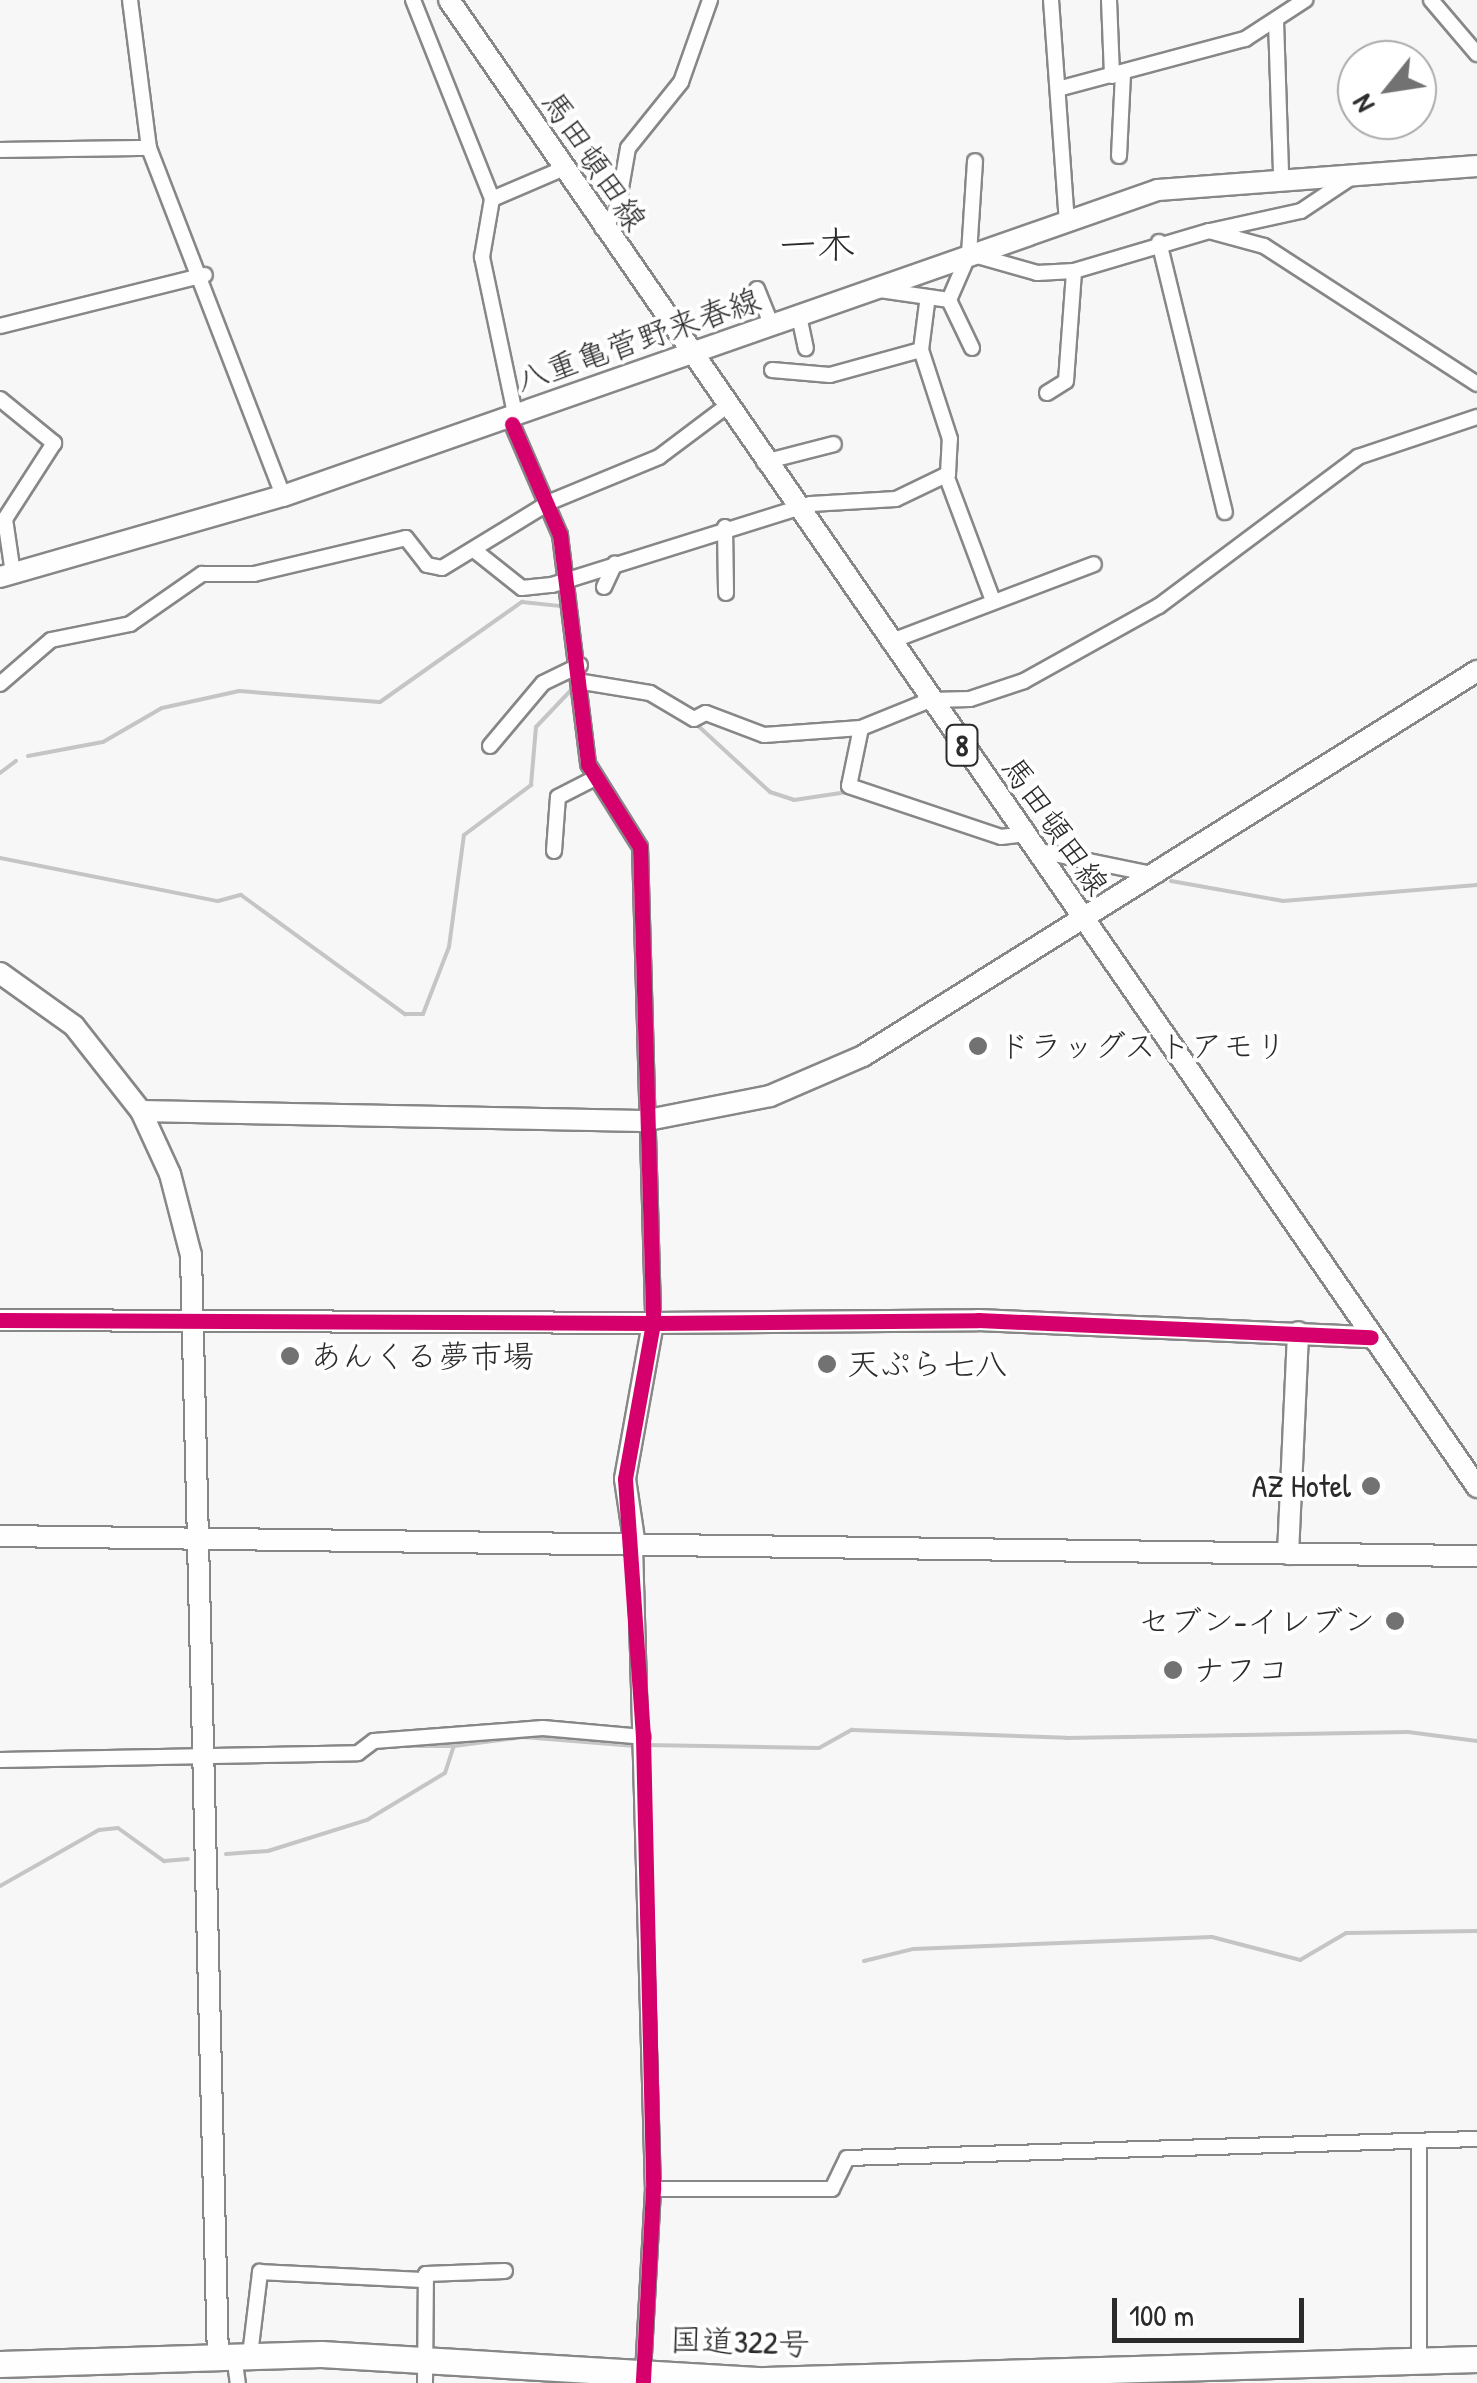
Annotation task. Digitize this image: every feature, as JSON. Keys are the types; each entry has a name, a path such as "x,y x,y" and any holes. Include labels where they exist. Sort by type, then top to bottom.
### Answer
{"highway":[{"name":"国道322号","path":"0,2364 234,2356 424,2371 923,2381 1264,2374 1477,2359"}],"street":[{"path":"130,0 149,148 205,275 236,392 282,496"},
{"path":"413,0 492,199 482,257 514,419 550,502 580,665 593,779 640,846 643,1121 653,1323 625,1479 635,1546 643,1743 653,2189 643,2377"},
{"name":"馬田頓田線","path":"450,0 602,228 1477,1487"},
{"path":"602,228 624,189 628,148 681,82 710,0"},
{"path":"1051,0 1067,222"},
{"path":"1108,0 1118,74 1119,156"},
{"path":"1058,89 1246,39 1304,0"},
{"path":"1431,0 1477,54"},
{"path":"1276,20 1281,176"},
{"path":"0,150 149,148"},
{"path":"949,300 970,254 975,161"},
{"name":"八重亀菅野来春線","path":"7,575 282,496 514,419 1158,190 1281,176 1477,166"},
{"path":"492,199 562,169"},
{"path":"970,254 1036,273 1074,271 1159,242 1301,212 1359,172"},
{"path":"1209,231 1264,246 1477,384"},
{"path":"1159,242 1225,512"},
{"path":"1047,393 1066,380 1074,271"},
{"path":"0,326 205,275"},
{"path":"757,289 772,326"},
{"path":"872,289 927,303 949,300"},
{"path":"949,300 972,348"},
{"path":"927,303 921,350 950,438 946,475 993,601"},
{"path":"798,316 806,348"},
{"path":"772,370 830,374 921,350"},
{"path":"0,399 54,442 5,519 7,575"},
{"path":"0,684 51,640 130,624 202,574 254,574 406,538 432,570 474,550 550,502 659,456 727,406"},
{"path":"583,687 650,693 694,719 706,714 764,735 861,728 930,700 970,699 1024,680 1159,606 1358,457 1477,417"},
{"path":"764,462 834,444"},
{"path":"474,550 522,588 562,581 725,527 796,508 896,499 946,475"},
{"path":"725,527 726,593"},
{"path":"604,587 614,564"},
{"path":"889,642 1094,564"},
{"path":"490,746 543,683 580,665"},
{"path":"141,1111 643,1121 729,1108 820,1076 1081,916 1159,876 1477,671"},
{"path":"861,728 849,786 1001,838 1159,876"},
{"path":"554,851 558,797 593,779"},
{"path":"0,973 74,1026 141,1111 182,1208 194,1320 203,1759 238,2383"},
{"path":"0,1320 978,1320 1371,1337"},
{"path":"1288,1554 1298,1332"},
{"path":"0,1536 1477,1556"},
{"path":"0,1760 358,1754 374,1742 542,1728 643,1743"},
{"path":"653,2189 832,2189 847,2158 1477,2139"},
{"path":"1419,2141 1419,2361"},
{"path":"424,2371 426,2280 430,2269 505,2271"},
{"path":"234,2356 260,2272 426,2280"}],"waterway":[{"path":"28,756 103,742 162,708 239,691 380,702 522,602 559,606"},
{"path":"0,858 218,901 241,895 405,1014 423,1014 449,947 464,835 531,785 536,727 573,688"},
{"path":"695,723 770,792 794,800 847,792"},
{"path":"0,773 16,761"},
{"path":"1171,881 1283,901 1477,885"},
{"path":"646,1745 819,1748 852,1730 1066,1738 1408,1732 1477,1741"},
{"path":"226,1854 268,1851 367,1820 445,1773 454,1746 523,1737 636,1746"},
{"path":"396,1746 454,1746"},
{"path":"0,1886 99,1830 118,1828 164,1861 188,1859"},
{"path":"864,1961 913,1949 1212,1937 1300,1960 1346,1933 1477,1931"}],"cycle path":[{"path":"512,424 560,535 588,764 640,847 653,1323 978,1320 1371,1337"},
{"path":"0,1320 653,1323 625,1479 643,1737 653,2189 643,2383"}],"place":[{"name":"ドラッグストアモリ","path":"978,1046"},
{"name":"あんくる夢市場","path":"290,1356"},
{"name":"天ぷら七八","path":"827,1364"},
{"name":"AZ Hotel","path":"1371,1486"},
{"name":"セブン-イレブン","path":"1395,1621"},
{"name":"ナフコ","path":"1173,1670"}],"district":[{"name":"一木","path":"817,245"}]}
